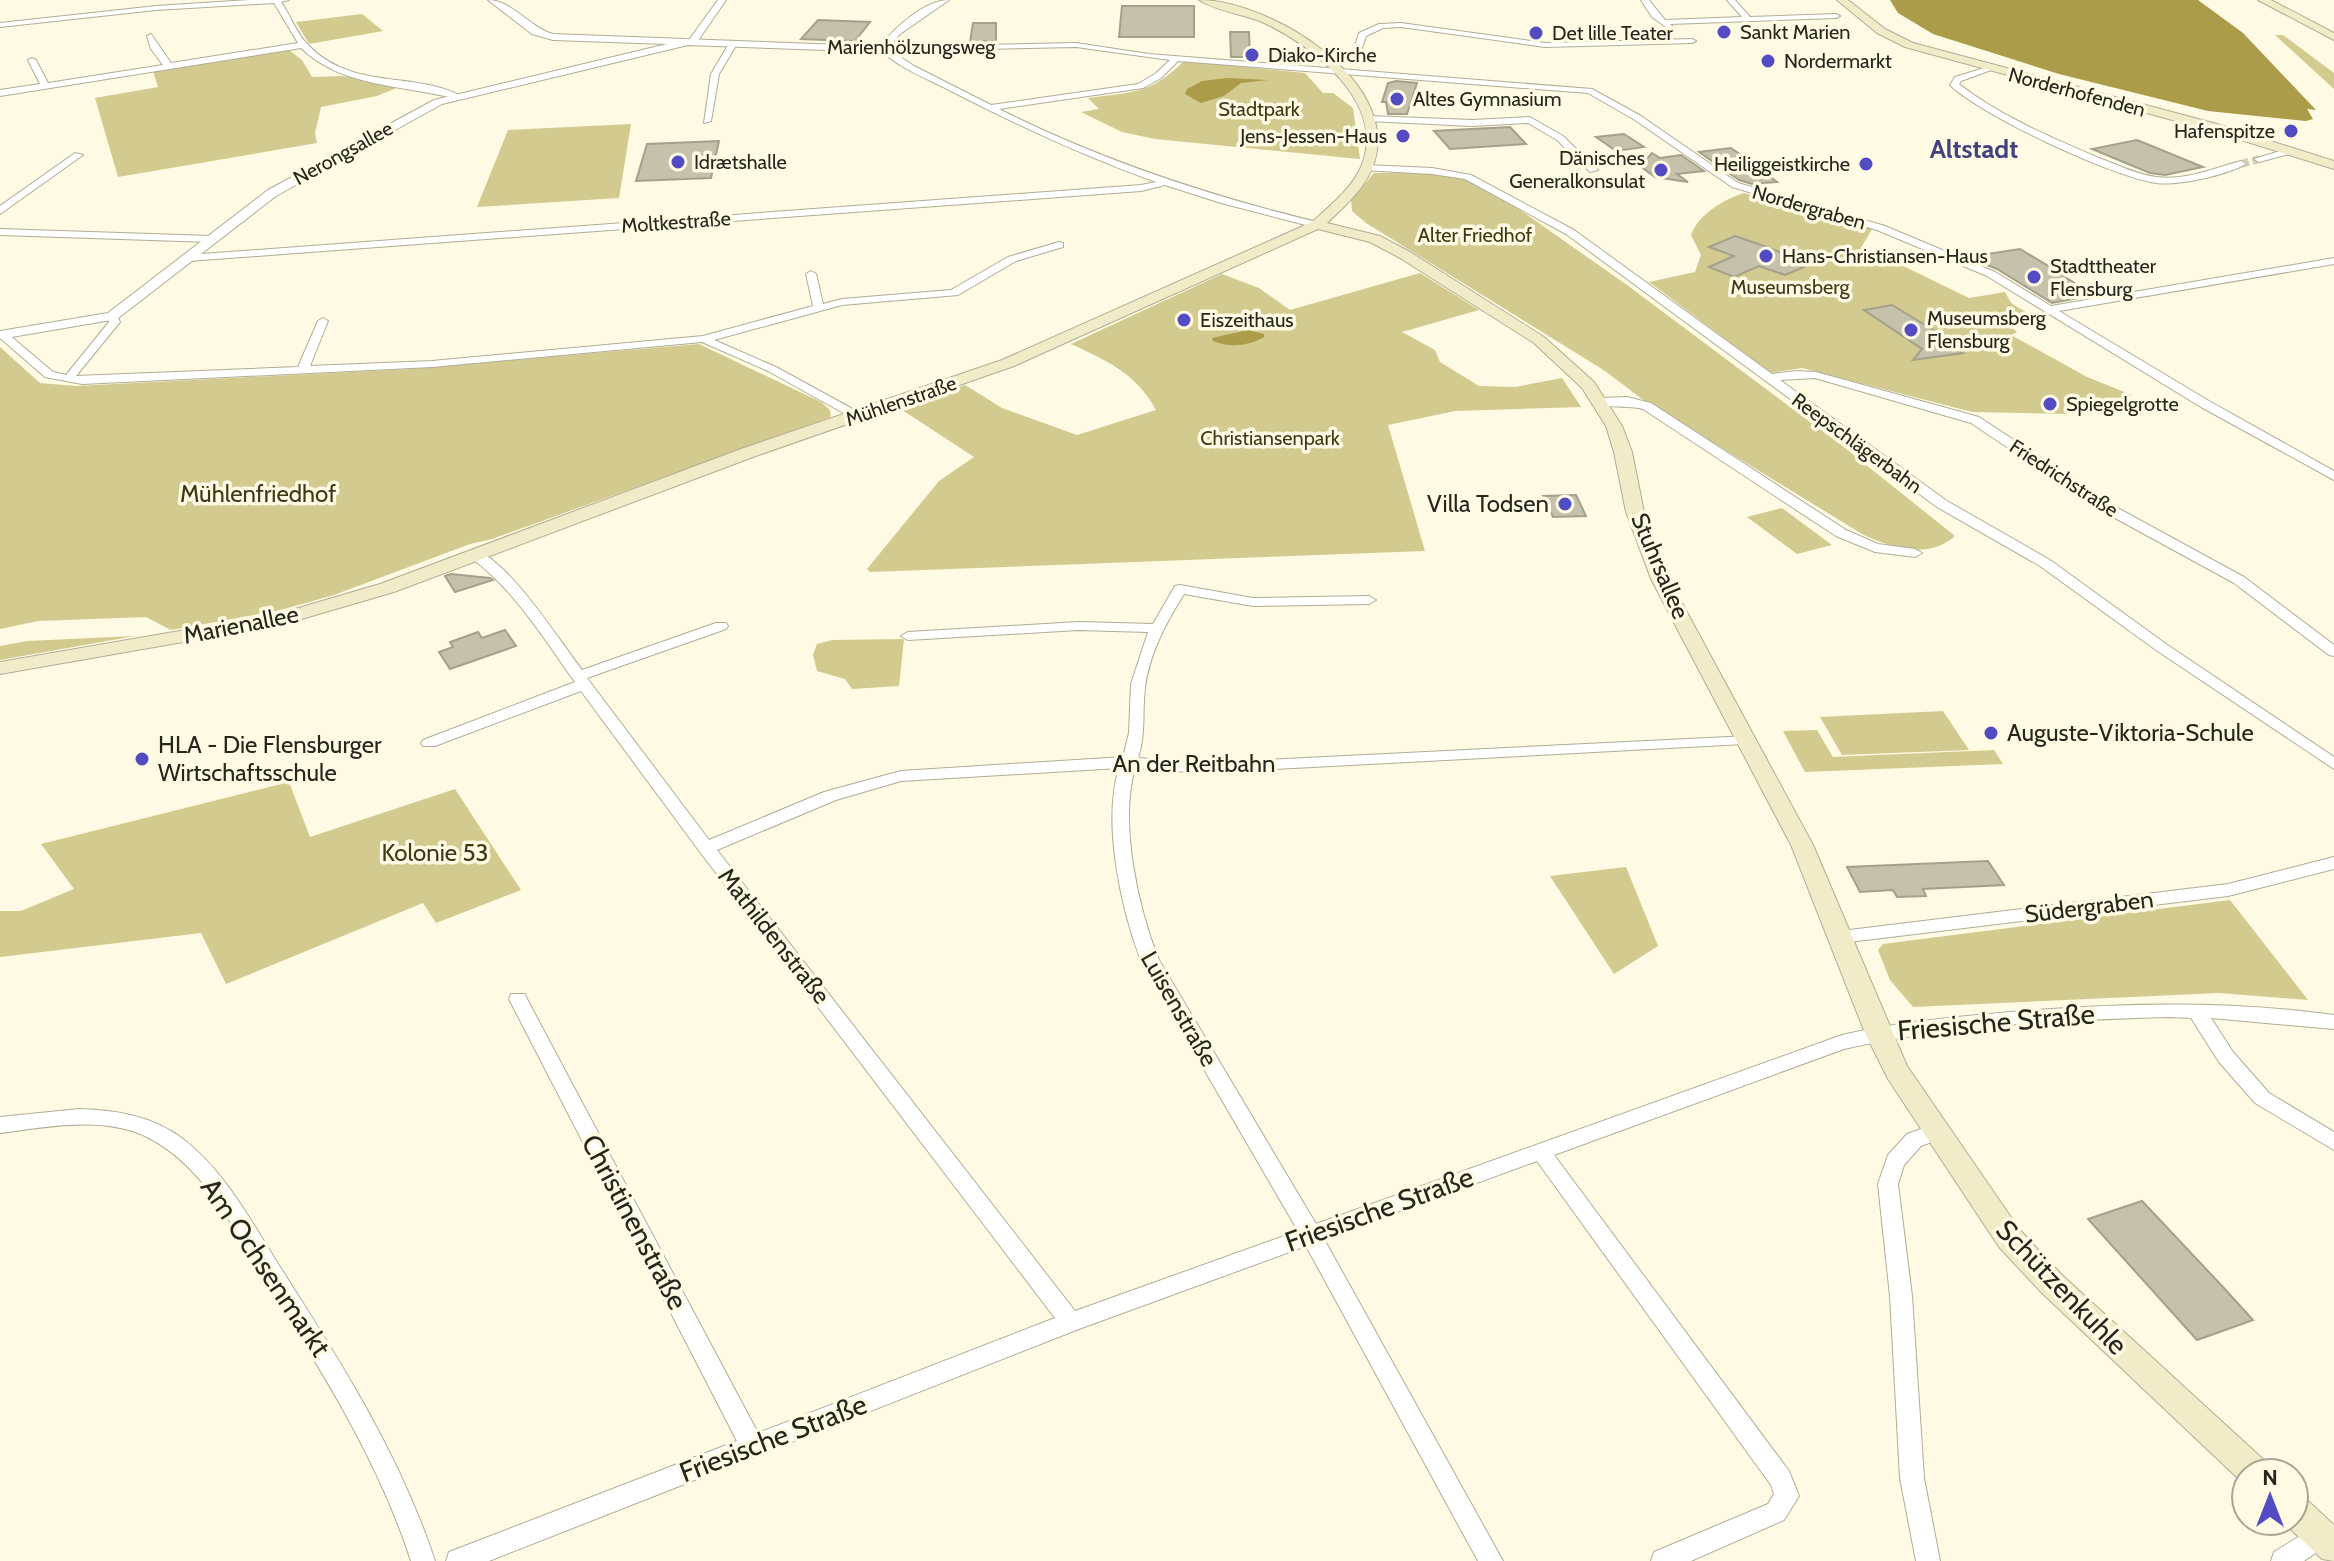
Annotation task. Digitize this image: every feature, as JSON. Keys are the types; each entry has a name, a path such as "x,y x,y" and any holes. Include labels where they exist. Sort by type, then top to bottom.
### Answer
{"main road":[{"path":"1204,0 1270,23 1304,42 1338,73 1361,100 1370,119 1373,138 1366,168"},
{"path":"1842,0 1893,38 1952,58"},
{"path":"1851,0 1902,37 1952,58"},
{"path":"2263,0 2334,34"},
{"path":"2275,0 2334,34"},
{"name":"Norderhofenden","path":"1952,58 2334,165"},
{"name":"Norderhofenden","path":"2285,153 2334,172"},
{"name":"Mühlenstraße","path":"475,554 1008,363 1317,225 1339,204 1366,168"},
{"path":"1339,204 1375,239"},
{"name":"Stuhrsallee","path":"1317,225 1375,239 1431,271 1539,340 1579,375 1600,402 1623,452 1635,512 1660,579 1802,845 1878,1033"},
{"name":"Marienallee","path":"0,668 281,619 387,588 475,554"},
{"name":"Schützenkuhle","path":"1878,1033 1897,1072 1935,1132 2009,1238 2052,1284 2238,1457"},
{"path":"2310,1525 2328,1541"}],"street":[{"path":"0,25 156,8 285,0"},
{"name":"Marienhölzungsweg","path":"493,0 542,35 883,49 1076,45 1338,73"},
{"path":"689,42 694,40 722,0"},
{"path":"944,0 897,32 883,49 989,108 1069,145 1224,204 1317,225"},
{"path":"1325,60 1356,55 1362,35 1392,25 1521,44 1570,46 1692,41 1663,22 1645,0"},
{"path":"1731,0 1748,19"},
{"path":"276,1 303,45 338,69 457,96"},
{"path":"1663,22 1836,16"},
{"path":"151,36 155,49 168,65"},
{"name":"Nerongsallee","path":"68,379 115,322 112,316 211,239 272,193 421,109 457,96 689,42"},
{"path":"707,121 715,74 733,44"},
{"path":"0,93 303,45"},
{"path":"989,108 1140,86 1158,76 1177,58"},
{"path":"32,60 45,85"},
{"path":"1990,69 1958,79 1954,85 2048,137 2131,174 2172,181 2241,164"},
{"name":"Nordergraben","path":"1338,73 1589,91 1638,118 1735,185 1885,229 1969,263 2050,309"},
{"path":"1370,119 1472,123 1530,120 1560,138 1593,170"},
{"path":"2259,159 2285,153"},
{"path":"0,211 78,155"},
{"name":"Reepschlägerbahn","path":"1366,168 1454,174 1497,190 1570,232 1942,504 2045,563 2161,647 2334,764"},
{"name":"Moltkestraße","path":"188,258 1110,191 1163,183"},
{"path":"0,232 211,239"},
{"path":"1,335 49,375 93,381 432,364 703,339 818,306 865,298 954,293 1012,259 1059,245"},
{"path":"2050,309 2334,261"},
{"path":"811,274 818,306"},
{"path":"2050,309 2205,404 2334,476"},
{"path":"1,335 112,316"},
{"path":"303,370 323,321"},
{"path":"703,339 772,369 856,416"},
{"name":"Friedrichstraße","path":"1767,378 1816,375 1975,420 2109,509 2239,580 2334,652"},
{"path":"1600,402 1640,402 1841,533 1875,548 1915,553"},
{"name":"Mathildenstraße","path":"475,554 493,567 582,680 706,848 1071,1322"},
{"name":"Luisenstraße","path":"1369,600 1253,602 1180,589 1156,628 1137,687 1137,733 1123,783 1122,804 1132,906 1138,935 1150,961 1310,1233 1491,1561"},
{"path":"429,743 721,626"},
{"path":"908,636 1078,626 1156,628"},
{"name":"An der Reitbahn","path":"706,848 830,796 867,783 901,776 1128,762 1202,768 1744,739"},
{"name":"Südergraben","path":"1841,937 2228,890 2334,863"},
{"name":"Christinenstraße","path":"518,999 752,1446"},
{"path":"2196,1010 2226,1057 2262,1098 2334,1142"},
{"name":"Friesische Straße","path":"458,1561 1071,1322 1842,1042 1878,1033 2063,1014 2196,1010 2277,1014 2334,1022"},
{"name":"Am Ochsenmarkt","path":"0,1125 73,1118 120,1121 152,1129 190,1155 233,1212 339,1378 392,1477 411,1519 423,1561"},
{"path":"1928,1561 1912,1478 1901,1296 1888,1184 1895,1161 1914,1140 1935,1132"},
{"path":"1541,1152 1781,1479 1787,1496 1776,1512 1663,1561"},
{"path":"2283,1561 2328,1541"}],"green space":[{"path":"362,14 383,31 309,44 296,22"},
{"path":"2275,35 2283,35 2334,73 2334,89"},
{"path":"289,50 302,60 312,77 343,76 399,87 377,96 321,107 315,133 317,143 118,177 95,98 158,87 153,71"},
{"name":"Stadtpark","path":"1184,61 1305,73 1323,93 1333,93 1353,108 1360,159 1155,139 1122,132 1081,112 1099,109 1088,98 1151,86"},
{"path":"631,124 619,198 477,207 508,130"},
{"name":"Alter Friedhof","path":"1428,172 1451,175 1493,191 1627,285 1845,448 1955,536 1933,548 1921,550 1885,544 1862,534 1642,399 1605,371 1366,223 1352,211 1351,200 1374,173"},
{"name":"Museumsberg","path":"1744,193 1806,207 1872,229 1862,246 1969,298 2005,292 2011,303 2037,319 2006,323 2017,332 2011,335 2087,377 2132,395 2069,414 1972,412 1802,368 1771,373 1649,282 1695,272 1701,255 1691,235 1694,228 1713,209"},
{"name":"Christiansenpark","path":"1420,273 1479,310 1402,332 1435,350 1440,362 1479,386 1515,387 1562,378 1581,407 1455,411 1388,425 1425,551 870,572 867,569 939,481 974,457 899,408 965,385 1002,408 1077,435 1156,410 1130,378 1108,362 1071,344 1222,274 1259,288 1290,310"},
{"name":"Mühlenfriedhof","path":"699,344 821,402 830,410 831,417 334,595 277,611 171,630 146,617 38,621 0,629 0,347 40,383 76,386 411,369"},
{"path":"1782,508 1832,545 1797,554 1747,517"},
{"path":"135,636 0,660 0,646 27,641"},
{"path":"904,639 899,686 852,689 845,679 817,671 813,655 817,644 832,640"},
{"path":"1943,711 1969,750 1842,755 1820,717"},
{"path":"1817,730 1833,757 1994,750 2003,764 1805,772 1783,731"},
{"name":"Kolonie 53","path":"289,782 310,837 455,789 521,890 436,923 423,903 226,984 201,933 0,957 0,911 21,911 74,889 41,844"},
{"path":"1626,867 1658,946 1614,974 1550,876"},
{"path":"2230,900 2308,1000 2219,993 1913,1007 1890,980 1878,950 1883,944"}],"shaded area":[{"path":"1890,0 2198,0 2243,33 2316,110 2307,109 2313,119 2306,121 2208,111 2059,74 1933,34 1898,13"},
{"path":"1227,78 1268,80 1241,83 1224,96 1201,103 1185,94 1187,89 1202,81"},
{"path":"1248,330 1264,334 1264,337 1239,345 1219,343 1212,338"}],"building":[{"path":"1122,6 1194,6 1194,37 1119,37"},
{"path":"818,20 870,22 855,41 801,39"},
{"path":"973,23 996,23 996,41 970,42"},
{"path":"1230,32 1249,32 1250,57 1231,57"},
{"path":"1388,83 1417,83 1407,114 1388,114 1386,102 1382,102"},
{"path":"1510,127 1526,144 1450,149 1434,131"},
{"path":"1624,134 1644,147 1616,151 1596,137"},
{"path":"2137,140 2203,167 2165,175 2150,173 2092,149"},
{"name":"Idrætshalle","path":"719,141 711,178 636,181 647,144"},
{"path":"1731,148 1777,182 1752,184 1739,180 1699,152"},
{"path":"1652,153 1660,158 1681,155 1704,171 1677,174 1688,182 1655,177 1640,166"},
{"name":"Hans-Christiansen-Haus","path":"1735,236 1811,264 1785,275 1759,266 1734,277 1709,267 1734,256 1709,247"},
{"name":"Stadttheater Flensburg","path":"2020,249 2095,295 2052,303 1997,269 1968,257"},
{"path":"1892,305 1940,334 1936,335 1963,353 1913,360 1922,349 1864,310"},
{"name":"Villa Todsen","path":"1576,495 1586,516 1553,517 1543,496"},
{"path":"451,574 493,580 455,592 445,576"},
{"path":"505,630 516,646 450,669 439,652 453,647 450,642 478,632 482,638"},
{"path":"1988,861 2004,885 1923,889 1926,896 1897,897 1893,890 1860,892 1847,867"},
{"path":"2142,1201 2253,1320 2197,1340 2088,1219"}],"tunnel":[{"path":"2241,164 2259,159"}],"place":[{"name":"Sankt Marien","path":"1724,32"},
{"name":"Det lille Teater","path":"1536,33"},
{"name":"Diako-Kirche","path":"1252,55"},
{"name":"Nordermarkt","path":"1768,61"},
{"name":"Altes Gymnasium","path":"1397,99"},
{"name":"Hafenspitze","path":"2291,131"},
{"name":"Jens-Jessen-Haus","path":"1403,136"},
{"name":"Idrætshalle","path":"678,162"},
{"name":"Heiliggeistkirche","path":"1866,164"},
{"name":"Dänisches Generalkonsulat","path":"1661,170"},
{"name":"Hans-Christiansen-Haus","path":"1766,256"},
{"name":"Stadttheater Flensburg","path":"2034,277"},
{"name":"Eiszeithaus","path":"1184,320"},
{"name":"Museumsberg Flensburg","path":"1911,330"},
{"name":"Spiegelgrotte","path":"2050,404"},
{"name":"Villa Todsen","path":"1565,504"},
{"name":"Auguste-Viktoria-Schule","path":"1991,733"},
{"name":"HLA - Die Flensburger Wirtschaftsschule","path":"142,759"}],"district":[{"name":"Altstadt","path":"1974,149"}]}
